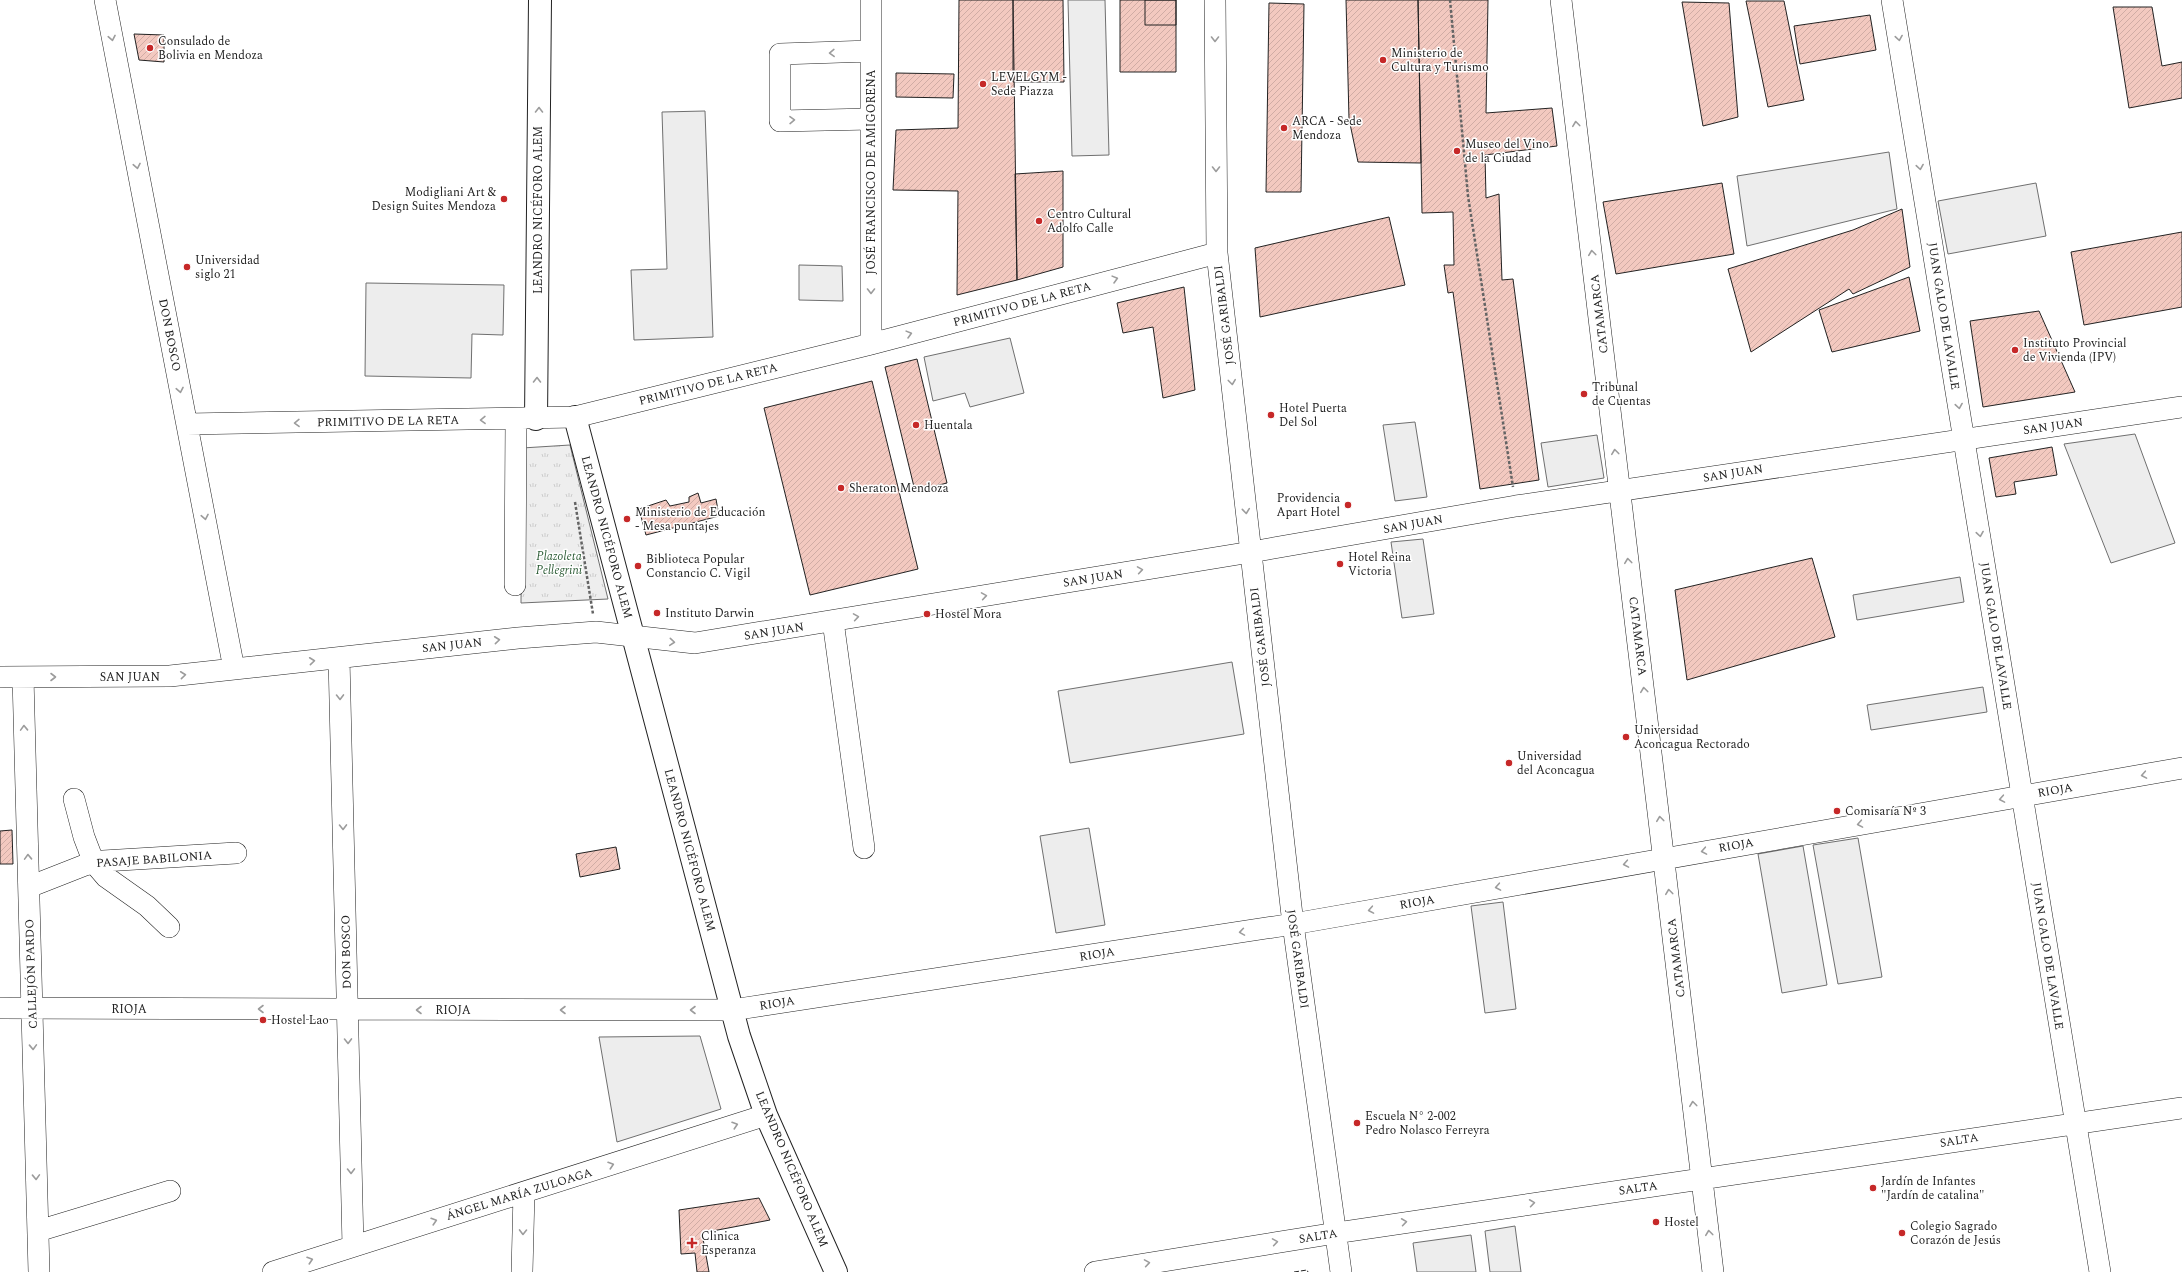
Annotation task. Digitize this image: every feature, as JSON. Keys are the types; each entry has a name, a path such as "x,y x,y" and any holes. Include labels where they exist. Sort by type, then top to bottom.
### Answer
{"main road":[{"name":"LEANDRO NICÉFORO ALEM","path":"526,420 540,0"},
{"name":"LEANDRO NICÉFORO ALEM","path":"575,417 732,1010 766,1115 836,1272"}],"street":[{"name":"DON BOSCO","path":"105,0 234,669"},
{"name":"JOSÉ FRANCISCO DE AMIGORENA","path":"871,0 871,344"},
{"name":"JOSÉ GARIBALDI","path":"1215,0 1216,253 1293,924 1341,1272"},
{"name":"CATAMARCA","path":"1561,0 1665,857 1713,1272"},
{"name":"JUAN GALO DE LAVALLE","path":"1892,0 2100,1272"},
{"path":"871,51 780,54 780,120 871,119"},
{"name":"PRIMITIVO DE LA RETA","path":"187,424 526,420 575,417 871,344 1216,253"},
{"name":"SAN JUAN","path":"0,677 170,676 518,638 596,632 655,640 695,643 1251,552 1516,506 1964,438 2182,407"},
{"path":"515,585 526,420"},
{"path":"833,621 864,848"},
{"name":"DON BOSCO","path":"339,658 353,1246"},
{"name":"CALLEJÓN PARDO","path":"23,677 39,1272"},
{"name":"RIOJA","path":"0,1008 732,1010 1293,924 1665,857 2182,768"},
{"path":"74,799 84,837 94,863 106,877 147,906 169,927"},
{"name":"PASAJE BABILONIA","path":"28,887 94,863 236,853"},
{"name":"SALTA","path":"1095,1272 1336,1233 2075,1122 2182,1108"},
{"name":"ÁNGEL MARÍA ZULOAGA","path":"272,1272 766,1115"},
{"path":"38,1231 170,1191"},
{"path":"522,1272 524,1193"}],"path":[{"path":"1450,0 1468,196 1516,506"},
{"path":"574,498 596,632"}],"green space":[{"name":"Plazoleta Pellegrini","path":"570,445 608,599 521,603 522,448"}],"shaded area":[{"path":"1068,0 1105,0 1109,155 1072,156"},
{"path":"705,111 713,337 634,340 631,270 667,269 662,112"},
{"path":"1889,152 1897,209 1747,246 1737,176"},
{"path":"2036,183 2046,236 1948,254 1938,201"},
{"path":"799,265 842,266 843,301 799,300"},
{"path":"366,283 504,285 503,335 472,334 471,378 365,376"},
{"path":"1010,338 1024,393 970,407 965,393 933,401 924,357"},
{"path":"1415,422 1427,497 1395,501 1383,425"},
{"path":"2135,434 2175,543 2111,563 2064,444"},
{"path":"1597,435 1604,478 1548,487 1541,443"},
{"path":"1423,539 1434,614 1402,618 1391,542"},
{"path":"1960,577 1964,602 1857,620 1853,595"},
{"path":"1232,662 1244,734 1070,763 1058,691"},
{"path":"1983,687 1987,712 1871,730 1867,705"},
{"path":"1089,828 1105,925 1056,933 1040,836"},
{"path":"1858,838 1882,977 1838,984 1813,845"},
{"path":"1803,846 1827,985 1782,993 1758,854"},
{"path":"1503,902 1516,1009 1485,1013 1471,906"},
{"path":"700,1036 721,1109 617,1142 599,1037"},
{"path":"1515,1226 1521,1272 1490,1272 1485,1231"},
{"path":"1471,1235 1476,1272 1417,1272 1413,1243"}],"building":[{"path":"959,0 1013,0 1017,280 957,295 958,191 893,190 896,130 958,128"},
{"path":"1013,0 1063,0 1064,82 1013,82"},
{"path":"1120,0 1176,0 1176,72 1120,72"},
{"path":"1145,0 1176,0 1176,25 1145,25"},
{"name":"Ministerio de Cultura y Turismo","path":"1346,0 1418,0 1421,163 1358,162 1349,119"},
{"path":"1418,0 1488,0 1486,113 1552,108 1557,146 1485,155 1486,198 1499,194 1502,280 1513,279 1539,480 1480,489 1453,292 1448,293 1444,265 1454,265 1453,212 1422,213"},
{"path":"1746,1 1784,1 1804,100 1768,107"},
{"path":"1682,2 1729,3 1738,117 1703,126"},
{"name":"ARCA - Sede Mendoza","path":"1269,3 1304,4 1301,192 1266,192"},
{"path":"2113,7 2152,7 2162,66 2182,62 2182,98 2129,108"},
{"path":"1870,15 1876,50 1800,64 1794,26"},
{"name":"Consulado de Bolivia en Mendoza","path":"134,34 164,35 164,62 139,60"},
{"path":"896,73 954,74 953,98 896,97"},
{"name":"Centro Cultural Adolfo Calle","path":"1063,171 1063,267 1017,280 1015,174"},
{"path":"1722,183 1734,254 1616,274 1603,202"},
{"path":"1902,209 1910,267 1853,294 1849,289 1751,352 1728,269 1853,230"},
{"path":"1389,217 1405,285 1260,317 1255,248"},
{"path":"2182,232 2182,307 2084,325 2071,252"},
{"path":"1909,277 1920,331 1832,352 1819,310"},
{"path":"1184,287 1195,390 1163,398 1153,327 1123,333 1117,303"},
{"name":"Instituto Provincial de Vivienda (IPV)","path":"2039,311 2075,392 1983,407 1970,321"},
{"name":"Huentala","path":"917,359 947,483 915,491 885,367"},
{"name":"Sheraton Mendoza","path":"872,381 918,569 810,595 764,408"},
{"path":"2052,447 2057,475 2014,482 2016,494 1996,497 1989,458"},
{"path":"698,493 701,503 716,499 719,516 646,535 639,509 666,500 670,506 689,502 689,497"},
{"path":"1812,558 1835,637 1687,680 1675,590"},
{"path":"12,830 13,864 0,864 0,831"},
{"path":"616,847 620,869 580,877 576,854"},
{"name":"Clinica Esperanza","path":"759,1198 770,1220 702,1233 709,1272 697,1272 695,1253 681,1254 679,1210"}],"fence":[{"path":"1294,1272 1307,1270 1308,1272"}],"place":[{"name":"Consulado de Bolivia en Mendoza","path":"150,48"},
{"name":"Ministerio de Cultura y Turismo","path":"1383,60"},
{"name":"LEVELGYM - Sede Piazza","path":"983,84"},
{"name":"ARCA - Sede Mendoza","path":"1284,128"},
{"name":"Museo del Vino de la Ciudad","path":"1457,151"},
{"name":"Modigliani Art & Design Suites Mendoza","path":"504,199"},
{"name":"Centro Cultural Adolfo Calle","path":"1039,221"},
{"name":"Universidad siglo 21","path":"187,267"},
{"name":"Instituto Provincial de Vivienda (IPV)","path":"2015,350"},
{"name":"Tribunal de Cuentas","path":"1584,394"},
{"name":"Hotel Puerta Del Sol","path":"1271,415"},
{"name":"Huentala","path":"916,425"},
{"name":"Sheraton Mendoza","path":"841,488"},
{"name":"Providencia Apart Hotel","path":"1348,505"},
{"name":"Ministerio de Educación - Mesa puntajes","path":"627,519"},
{"name":"Hotel Reina Victoria","path":"1340,564"},
{"name":"Biblioteca Popular Constancio C. Vigil","path":"638,566"},
{"name":"Instituto Darwin","path":"657,613"},
{"name":"Hostel Mora","path":"927,614"},
{"name":"Universidad Aconcagua Rectorado","path":"1626,737"},
{"name":"Universidad del Aconcagua","path":"1509,763"},
{"name":"Comisaría Nº 3","path":"1837,811"},
{"name":"Hostel Lao","path":"263,1020"},
{"name":"Escuela N° 2-002 Pedro Nolasco Ferreyra","path":"1357,1123"},
{"name":"Jardín de Infantes \"Jardín de catalina\"","path":"1873,1188"},
{"name":"Hostel","path":"1656,1222"},
{"name":"Colegio Sagrado Corazón de Jesús","path":"1902,1233"},
{"name":"Clinica Esperanza","path":"692,1243"}]}
